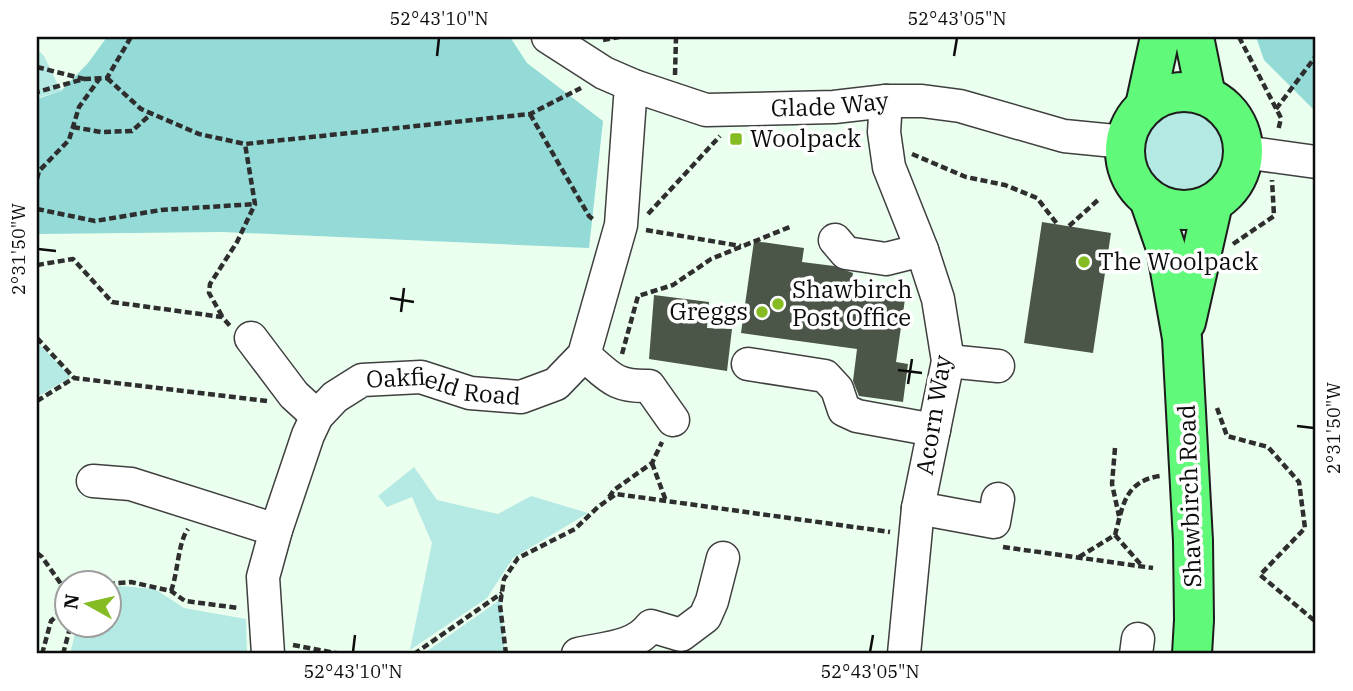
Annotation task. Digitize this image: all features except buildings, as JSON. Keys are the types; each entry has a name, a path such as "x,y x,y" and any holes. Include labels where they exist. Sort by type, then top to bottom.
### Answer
{"main road":[{"path":"1145,106 1160,37"},
{"path":"1194,37 1206,96"},
{"path":"1190,92 1206,96 1218,103 1233,119 1241,138 1243,152 1239,173 1228,190 1213,203 1197,209 1164,207 1137,188 1129,174 1125,142 1136,117 1145,106 1158,97 1190,92"},
{"name":"Shawbirch Road","path":"1149,199 1166,248 1182,338 1193,541 1193,637"},
{"name":"Shawbirch Road","path":"1182,338 1213,203"}],"street":[{"name":"Glade Way","path":"548,37 604,73 706,110 834,107 886,101 922,101 960,106 1064,136 1125,142"},
{"name":"Oakfield Road","path":"267,635 262,577 308,435 317,416 335,397 362,380 421,377 470,393 521,397 556,384 584,355 625,229 630,99 634,86"},
{"name":"Acorn Way","path":"886,101 884,132 889,167 938,299 948,361 917,521 908,653"},
{"path":"1243,152 1316,162"},
{"path":"835,240 846,253 886,259 922,250"},
{"path":"251,338 294,395 317,416"},
{"path":"584,355 615,382 629,386 649,386 673,420"},
{"path":"948,361 999,366"},
{"path":"748,364 825,376 837,389 844,410 857,416 934,430"},
{"path":"93,481 131,485 276,530"},
{"path":"917,521 994,522 998,499"},
{"path":"578,654 632,643 644,637 652,626 690,636 712,601 723,558"}],"path":[{"path":"107,78 131,37"},
{"path":"674,100 676,37"},
{"path":"1239,37 1281,118 1279,130"},
{"path":"1276,109 1316,56"},
{"path":"37,67 84,79"},
{"path":"37,92 84,79 107,78 141,109 151,114 199,134 245,144 530,114 592,83 604,73"},
{"path":"37,179 39,171 69,140 79,107 100,78"},
{"path":"625,229 722,133 726,109"},
{"path":"73,127 101,132 132,131 151,114"},
{"path":"530,114 589,216 602,227 742,246"},
{"path":"886,142 967,177 1005,185 1037,198 1058,225"},
{"path":"245,144 255,204 237,242 210,284 209,293 222,317 241,339 251,338"},
{"path":"1069,226 1098,200"},
{"path":"37,209 94,221 161,210 255,204"},
{"path":"615,382 638,296 673,285 711,259 792,226"},
{"path":"37,265 73,259 112,302 222,317"},
{"path":"37,338 74,378"},
{"path":"37,401 74,378 277,403 294,395"},
{"path":"1215,401 1227,436 1268,447 1299,482 1305,528 1261,575 1316,622"},
{"path":"607,501 614,490 652,463 673,420"},
{"path":"1115,448 1112,484 1119,517"},
{"path":"652,463 666,501"},
{"path":"1079,558 1115,535 1126,496 1144,478 1164,475"},
{"path":"506,654 502,634 502,593 504,579 518,558 575,529 616,494 666,501 917,521"},
{"path":"172,591 184,535 205,508"},
{"path":"1115,535 1142,566"},
{"path":"990,545 1153,568"},
{"path":"37,553 52,570"},
{"path":"122,583 131,582 172,591 185,601 267,635 341,654"},
{"path":"414,654 502,593"},
{"path":"42,654 52,620"}],"shaded area":[{"path":"107,37 510,37 527,63 603,121 589,248 223,232 37,234 37,99 61,91 88,63"},
{"path":"1256,37 1316,37 1316,112 1264,60"},
{"path":"37,49 44,56 61,91 37,98"},
{"path":"1183,105 1206,112 1218,124 1225,147 1218,170 1206,182 1183,189 1160,182 1148,170 1141,147 1148,124 1160,112"},
{"path":"37,342 71,377 37,397"},
{"path":"414,467 437,500 498,514 531,496 588,513 513,558 487,598 410,650 432,543 412,497 387,507 378,496"},
{"path":"122,586 155,589 184,608 246,619 247,654 70,654 74,638 122,638"},
{"path":"501,599 505,654 423,654"}],"place":[{"name":"Woolpack","path":"736,139"},
{"name":"The Woolpack","path":"1084,262"},
{"name":"Shawbirch Post Office","path":"778,304"},
{"name":"Greggs","path":"762,312"}]}
